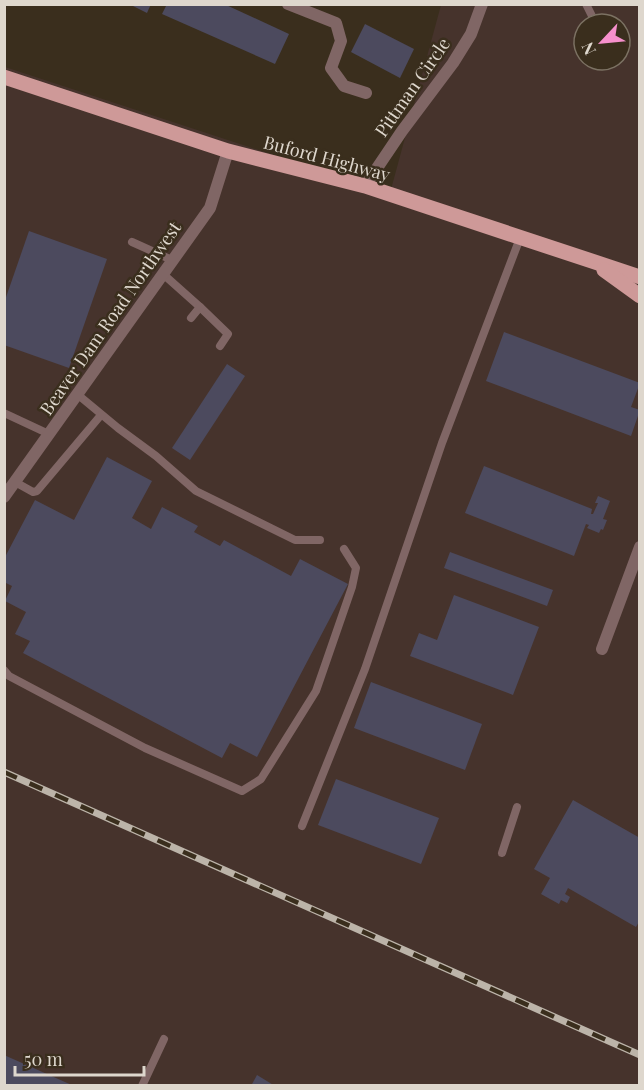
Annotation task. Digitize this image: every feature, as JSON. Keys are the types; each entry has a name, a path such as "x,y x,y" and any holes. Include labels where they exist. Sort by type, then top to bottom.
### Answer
{"main road":[{"name":"Buford Highway","path":"4,76 228,151 365,186 639,277"},
{"path":"592,261 639,296"}],"street":[{"path":"288,4 336,23 341,41 330,68 344,86 366,93"},
{"name":"Pittman Circle","path":"365,186 402,131 453,63 471,34 482,4"},
{"name":"Beaver Dam Road Northwest","path":"4,497 210,207 228,151"},
{"path":"602,649 639,547"}],"lane":[{"path":"302,826 365,669 442,443 520,238"},
{"path":"132,242 172,260"},
{"path":"162,274 228,334 220,346"},
{"path":"191,318 200,307"},
{"path":"77,394 196,490 296,540 320,540"},
{"path":"4,413 49,434"},
{"path":"15,482 33,492 37,491 101,415"},
{"path":"4,670 9,676 145,748 242,791 261,779 316,691 352,587 356,568 344,549"},
{"path":"502,853 517,807"},
{"path":"142,1086 164,1040"}],"shaded area":[{"path":"441,5 639,5 639,1085 5,1086 5,67 390,193"}],"building":[{"path":"129,4 151,4 147,13"},
{"path":"167,4 224,4 289,34 275,64 162,14"},
{"path":"365,24 414,49 400,78 351,52"},
{"path":"29,231 107,259 69,368 4,345 4,303"},
{"path":"504,332 640,383 631,407 640,410 631,436 486,381"},
{"path":"227,364 245,376 190,460 172,448"},
{"path":"107,457 152,481 132,518 151,529 162,507 198,526 194,532 220,546 224,540 291,576 300,559 348,584 257,757 230,743 222,758 23,653 30,641 15,634 26,612 5,601 12,586 4,582 4,559 35,500 74,520"},
{"path":"484,466 592,509 591,514 598,503 595,503 598,496 610,501 603,519 607,520 603,530 601,529 599,533 587,528 589,525 586,524 574,556 465,513"},
{"path":"450,552 553,590 547,606 444,568"},
{"path":"454,595 539,627 513,695 410,656 419,633 437,640"},
{"path":"371,682 482,724 465,770 354,728"},
{"path":"336,779 439,818 421,864 318,825"},
{"path":"573,800 640,838 640,920 636,927 568,888 565,894 570,897 567,903 561,900 559,904 541,894 550,878 534,869"},
{"path":"4,1055 74,1086 4,1086"},
{"path":"257,1075 275,1086 251,1086"}],"railway":[{"path":"4,772 640,1055"}]}
